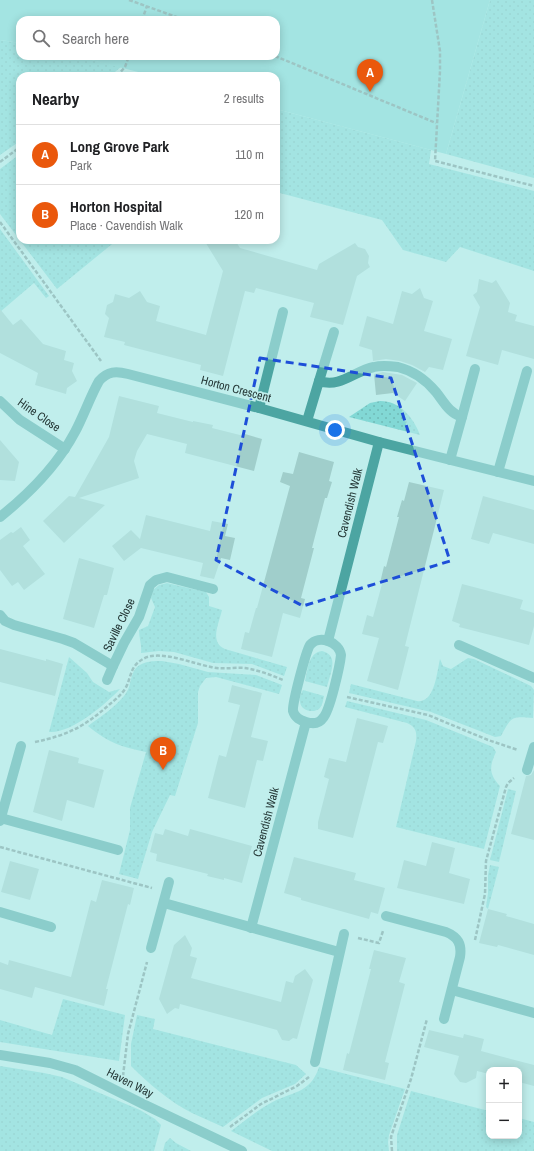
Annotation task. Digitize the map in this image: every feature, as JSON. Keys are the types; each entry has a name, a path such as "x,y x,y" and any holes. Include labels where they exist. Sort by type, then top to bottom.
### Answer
{"street":[{"path":"259,408 283,312"},
{"path":"307,422 334,332"},
{"path":"319,382 333,384 374,366 400,368 414,373 422,378 436,392 451,411 462,417"},
{"path":"450,460 475,369"},
{"path":"498,472 527,371"},
{"name":"Horton Crescent","path":"109,373 113,372 128,374 259,408 379,442 534,481"},
{"path":"0,517 32,490 65,449 100,381 109,373"},
{"name":"Hine Close","path":"0,401 20,420 65,449"},
{"name":"Cavendish Walk","path":"328,641 379,442"},
{"name":"Saville Close","path":"0,616 14,625 74,643 113,666 124,643 139,618 150,586 156,580 167,577 213,589"},
{"path":"317,641 328,641 340,648 341,655 332,694 327,712 323,719 315,723 298,719 293,711 293,704 298,685 310,646 317,641"},
{"path":"459,645 534,678"},
{"path":"107,680 113,666"},
{"name":"Cavendish Walk","path":"251,928 306,722"},
{"path":"21,746 0,820 118,850"},
{"path":"527,770 533,752"},
{"path":"151,948 169,882"},
{"path":"164,903 339,952"},
{"path":"0,912 51,927"},
{"path":"386,916 446,932 456,937 461,950 444,1019"},
{"path":"315,1062 344,934"},
{"path":"452,990 534,1013"},
{"name":"Haven Way","path":"0,1055 63,1066 75,1070 242,1151"}],"path":[{"path":"129,0 174,16"},
{"path":"432,0 440,51 440,87 436,123 435,161 534,186"},
{"path":"143,16 147,6"},
{"path":"280,58 436,123"},
{"path":"121,72 125,67 128,60"},
{"path":"0,162 16,150"},
{"path":"0,222 109,373"},
{"path":"21,746 61,736 88,721 122,692 127,684 132,670 141,660 148,657 172,657 212,668 250,669 298,685"},
{"path":"332,694 428,715 488,740 533,752"},
{"path":"475,941 485,894 486,861 504,792 508,783 527,770"},
{"path":"0,847 166,892"},
{"path":"344,934 379,943 386,916"},
{"path":"116,1091 123,1075 130,1024 151,948"},
{"path":"392,1151 391,1137 411,1080 428,1014 444,1019"},
{"path":"219,1140 226,1130 256,1107 308,1079 315,1062"}],"highlighted area":[{"path":"260,358 391,378 450,561 303,606 216,560"}],"shaded area":[{"path":"0,0 490,0 446,154 280,110 280,72 138,72 91,60 280,60 280,16 16,16 16,42 0,40"},
{"path":"490,0 534,0 534,178 446,154"},
{"path":"0,40 16,42 16,60 92,60 121,67 115,72 16,72 16,144 0,155"},
{"path":"280,110 431,150 429,164 534,191 534,271 460,247 446,262 403,250 382,220 280,193"},
{"path":"16,157 16,235 0,214 0,169"},
{"path":"0,229 49,296 46,298 34,283 0,312"},
{"path":"23,244 112,244 57,289"},
{"path":"380,401 394,404 405,411 414,422 420,435 349,417 370,403"},
{"path":"167,583 206,592 209,597 209,606 222,610 216,632 217,642 220,646 225,649 287,667 284,676 252,664 213,663 174,652 159,651 141,653 139,630 148,626 155,607 151,598 153,590 159,585"},
{"path":"322,651 331,656 332,661 327,687 305,681 311,658 317,652"},
{"path":"69,657 87,673 93,682 109,692 120,689 88,717 67,728 49,732"},
{"path":"468,658 474,659 531,686 534,690 533,718 520,717 512,719 501,736 495,737 431,712 349,693 351,684 417,701 423,701 428,697 434,686 440,659 443,666 451,669"},
{"path":"162,661 208,672 256,675 282,685 279,694 216,677 206,678 200,686 198,692 198,723 175,796 170,795 152,832 138,879 119,874 130,830 130,808 146,752 109,741 88,726 124,696 129,687 133,673 138,666 146,662"},
{"path":"303,690 324,696 320,708 314,711 308,711 303,708 300,699"},
{"path":"347,701 426,720 493,747 496,752 491,770 494,778 500,786 484,849 396,827 416,741 415,730 407,723 345,707"},
{"path":"508,789 516,791 499,862 490,860"},
{"path":"490,865 499,867 488,909 486,907"},
{"path":"63,999 125,1015 119,1061 0,1042 0,1020 52,1035"},
{"path":"137,1015 155,1019 153,1029 296,1065 306,1074 295,1084 262,1098 223,1127 192,1113 168,1098 131,1066 131,1044"},
{"path":"0,1066 62,1077 140,1110 155,1119 161,1125 154,1151 0,1151"},
{"path":"319,1067 405,1089 389,1135 389,1151 272,1151 231,1131 264,1107 305,1088 315,1076"},
{"path":"411,1091 486,1110 486,1139 522,1139 522,1119 534,1122 534,1151 397,1151 397,1135"},
{"path":"170,1138 191,1151 163,1151 165,1143"}],"building":[{"path":"355,243 358,247 365,249 369,256 368,263 370,267 357,276 343,325 310,317 314,303 256,288 254,293 245,291 223,376 200,370 201,365 124,345 125,342 104,337 109,318 105,314 107,305 113,302 115,294 129,298 140,291 147,302 160,306 156,321 206,335 223,271 206,244 238,244 240,248 317,270 319,264"},
{"path":"479,279 492,283 496,280 510,303 508,312 517,315 515,321 534,326 534,359 502,350 498,365 466,356 480,307 473,295 477,292"},
{"path":"420,288 424,298 433,301 424,331 452,339 443,370 429,367 425,372 400,361 386,359 373,361 372,350 359,346 367,316 393,324 402,291 412,294"},
{"path":"0,309 13,325 21,319 43,344 66,351 64,360 74,363 72,371 77,381 67,388 66,394 35,385 38,373 0,353"},
{"path":"383,372 402,375 417,383 405,401 393,393 376,395 374,374"},
{"path":"119,396 159,406 157,413 193,422 213,425 212,428 244,436 245,434 262,439 254,471 185,453 187,444 147,434 137,451 134,461 139,478 79,498 105,505 64,543 43,521 69,496 75,497 109,437"},
{"path":"0,440 19,462 15,481 0,480"},
{"path":"299,452 334,462 329,481 332,482 327,498 325,498 312,548 314,548 301,598 305,599 300,618 283,613 272,657 241,649 245,632 249,633 257,608 290,486 280,482 283,472 293,474"},
{"path":"409,482 444,490 405,646 409,647 398,690 367,681 379,638 362,634 367,615 373,617 382,584 380,583 384,566 386,567 399,517 397,517 402,500 404,501"},
{"path":"483,496 534,510 534,544 493,533 489,544 471,539"},
{"path":"146,515 210,531 212,521 228,524 225,536 235,538 230,560 221,558 214,579 200,576 203,563 141,548 124,561 112,546 131,530 140,539"},
{"path":"21,527 30,540 23,546 45,574 24,590 18,582 12,586 0,570 0,540"},
{"path":"79,558 114,568 107,595 104,595 94,628 63,619"},
{"path":"462,584 523,600 520,609 534,613 534,626 529,645 459,627 460,624 452,621"},
{"path":"0,649 63,664 55,696 0,682"},
{"path":"232,685 262,693 251,737 268,741 263,761 257,760 245,808 208,798 219,755 226,757 240,705 228,702"},
{"path":"357,718 388,726 383,743 378,742 353,838 318,829 318,822 329,779 324,777 329,758 346,762"},
{"path":"49,750 79,758 78,763 104,770 94,808 67,800 62,821 33,812"},
{"path":"534,770 534,840 511,834 526,776 531,775"},
{"path":"165,829 188,836 190,829 252,846 242,883 224,878 224,880 207,876 208,874 156,861 157,854 150,852 155,833 163,835"},
{"path":"432,842 455,848 449,873 470,879 464,904 397,888 404,860 426,866"},
{"path":"294,857 356,873 354,880 385,888 378,914 371,912 369,919 301,900 301,898 284,893"},
{"path":"10,861 39,869 30,900 1,892"},
{"path":"102,880 134,888 130,905 128,904 106,989 108,989 104,1006 35,987 32,998 0,989 0,962 8,965 9,960 71,977 91,900 96,902"},
{"path":"488,909 534,924 534,955 498,945 497,947 479,943"},
{"path":"185,935 192,948 190,956 197,958 191,978 281,1002 286,981 293,983 295,976 305,969 313,980 297,1039 293,1038 289,1041 282,1040 277,1030 180,1004 179,1009 175,1008 167,1014 159,999 174,945"},
{"path":"374,950 406,958 399,982 405,984 385,1062 389,1063 385,1080 343,1070 347,1053 349,1054 371,969 369,969"},
{"path":"429,1030 463,1038 464,1034 484,1039 481,1051 534,1065 534,1086 522,1083 522,1067 486,1067 486,1073 477,1071 476,1078 466,1083 460,1082 454,1074 459,1056 424,1047"}],"place":[{"name":"Long Grove Park","path":"370,92"},
{"name":"Horton Hospital","path":"163,770"}]}
